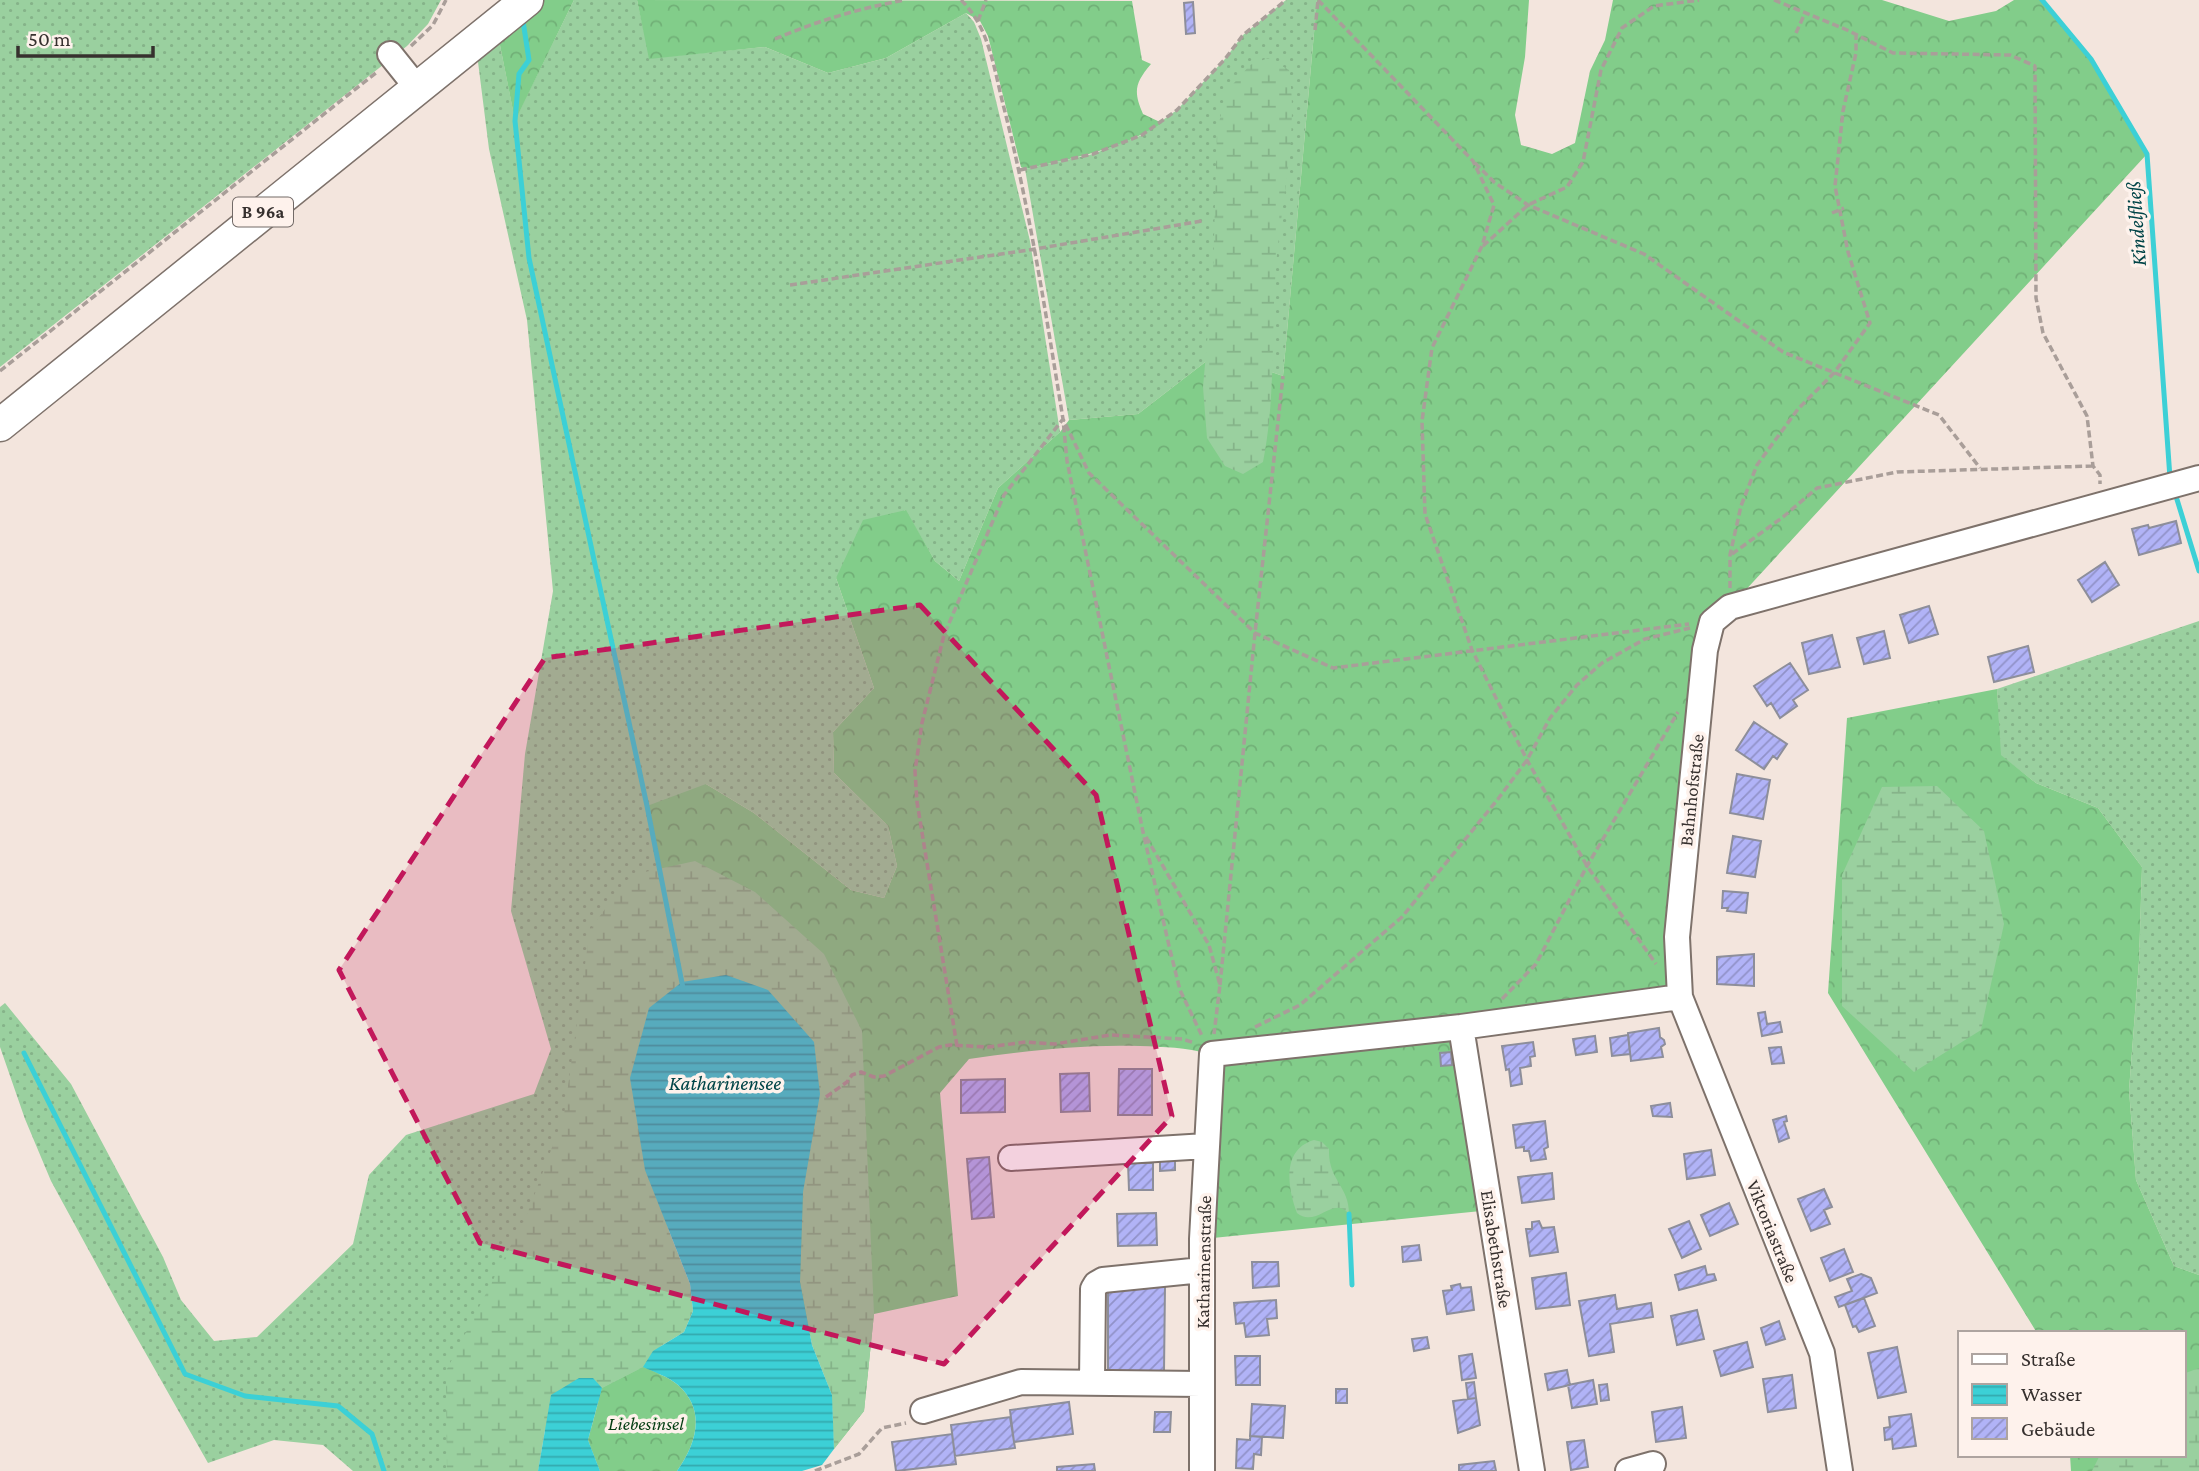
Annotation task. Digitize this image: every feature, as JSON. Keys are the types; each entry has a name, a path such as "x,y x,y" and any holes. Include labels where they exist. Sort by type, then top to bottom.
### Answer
{"main road":[{"name":"B 96a","path":"0,425 527,0"}],"street":[{"path":"392,57 418,89"},
{"path":"1721,614 2199,478"},
{"name":"Bahnhofstraße","path":"1680,997 1677,937 1704,650 1721,614"},
{"path":"1210,1050 1470,1025 1680,997"},
{"name":"Viktoriastraße","path":"1680,997 1822,1353 1840,1471"},
{"name":"Elisabethstraße","path":"1470,1025 1532,1471"},
{"name":"Katharinenstraße","path":"1202,1471 1202,1270 1210,1050"},
{"path":"1010,1158 1206,1146"},
{"path":"1092,1382 1093,1289 1097,1284 1103,1280 1202,1270"},
{"path":"923,1411 1021,1382 1201,1384"},
{"path":"1628,1471 1653,1464"}],"path":[{"path":"0,370 433,25 446,0"},
{"path":"775,39 803,27 873,6 905,0"},
{"path":"961,0 971,9 986,36 1020,170 1063,419 1067,461 1143,832 1180,989 1210,1050"},
{"path":"978,21 986,0"},
{"path":"1020,170 1093,154 1142,135 1177,110 1225,59 1243,35 1286,0"},
{"path":"1315,30 1318,0 1494,182 1528,205 1644,254 1783,352 1939,415 1980,468"},
{"path":"1482,246 1528,205 1567,187 1583,162 1601,70 1622,28 1654,6 1699,0"},
{"path":"1774,0 1893,53 2010,55 2035,66 2036,298 2043,333 2087,416 2093,466 2100,475 2101,504"},
{"path":"1796,33 1805,13"},
{"path":"1721,614 1741,506 1757,465 1798,410 1834,373 1870,323 1848,252 1842,209 1835,186 1843,111 1856,53 1856,35"},
{"path":"1473,161 1494,205 1482,246 1432,348 1422,421 1425,514 1472,650 1527,760 1587,866 1657,965"},
{"path":"1832,213 1842,209"},
{"path":"790,285 1202,221"},
{"path":"1210,1050 1220,985 1283,376"},
{"path":"1063,419 1089,473 1255,633 1333,668 1721,614"},
{"path":"957,1046 917,802 915,771 922,723 944,635 1004,495 1063,419"},
{"path":"1730,555 1817,488 1897,472 2093,466"},
{"path":"1250,1030 1300,1005 1402,917 1527,760 1550,718 1577,685 1602,663 1645,639 1721,614"},
{"path":"1470,1025 1536,964 1587,866 1676,713 1700,697"},
{"path":"1143,832 1209,945 1220,985"},
{"path":"826,1097 847,1082 852,1075 861,1072 879,1077 939,1047 950,1045 988,1046 1026,1042 1055,1044 1110,1035 1182,1039 1210,1050"},
{"path":"815,1471 859,1454 882,1428 917,1421 923,1411"}],"highlighted area":[{"path":"920,605 1096,795 1172,1116 944,1364 480,1243 339,970 545,658"}],"green space":[{"path":"0,0 441,0 428,24 407,46 0,367"},
{"path":"533,0 574,0 515,121 497,30"},
{"path":"574,0 637,0 650,58 765,47 828,73 886,58 966,13 974,22 981,39 1030,241 1060,432 998,488 959,581 935,561 905,510 836,578 874,688 833,732 834,773 888,826 897,866 884,898 851,890 754,813 706,784 682,982 659,1374 677,1471 600,1471 588,1440 600,1402 551,1395 538,1471 353,1471 323,1445 274,1440 208,1463 51,1181 25,1119 0,1047 0,1007 5,1003 71,1084 163,1257 181,1300 214,1341 257,1337 353,1244 369,1175 406,1135 534,1094 551,1049 511,911 525,754 553,591 527,320 489,149 477,54 497,30 515,120"},
{"path":"637,0 1132,1 1142,60 1151,64 1139,82 1138,99 1143,114 1162,123 1113,147 1025,169 1021,167 988,36 980,21 966,13 886,58 828,73 765,47 649,59"},
{"path":"1286,0 1317,0 1283,376 1217,353 1138,414 1069,420 1025,169 1093,154 1142,135 1177,110 1225,59 1243,35"},
{"path":"1317,0 1529,0 1525,57 1515,115 1521,145 1552,154 1575,143 1590,71 1605,40 1613,0 1882,0 1949,21 1996,11 2014,0 2042,0 2091,59 2147,154 1730,607 1712,622 1680,997 1461,1027 1491,1210 1203,1239 1209,1054 1166,1047 1097,1046 969,1059 940,1093 958,1296 874,1314 864,1411 834,1449 832,1395 682,982 647,806 706,784 754,813 851,890 884,898 897,866 888,826 834,773 833,732 874,688 836,578 863,520 906,510 935,561 959,581 998,488 1060,432 1069,420 1138,414 1217,353 1283,376"},
{"path":"1268,58 1289,70 1292,94 1291,143 1276,266 1272,389 1267,438 1263,462 1243,474 1225,466 1207,438 1203,387 1213,274 1217,132 1226,92 1250,65"},
{"path":"2199,621 2199,1275 2174,1266 2136,1180 2129,1090 2139,961 2142,867 2098,808 2036,783 2000,755 1997,689"},
{"path":"1997,689 2001,755 2036,783 2098,808 2142,867 2139,961 2129,1090 2136,1180 2174,1266 2199,1275 2199,1471 2071,1471 2070,1457 2185,1457 2185,1331 2036,1331 1828,993 1847,718"},
{"path":"1937,786 1984,831 2004,924 1981,1030 1914,1072 1842,1006 1842,875 1882,787"},
{"path":"695,861 755,892 824,954 862,1031 874,1314 864,1411 834,1449 832,1395 812,1345 800,1282 803,1192 645,1170 690,1284 693,1311 684,1332 653,1351 643,1367 602,1388 593,1378 544,1431 538,1471 447,1471 446,1371 528,1212 564,1115 590,929 631,875"},
{"path":"1314,1140 1322,1142 1329,1149 1332,1169 1346,1196 1349,1214 1337,1208 1311,1217 1297,1213 1291,1192 1292,1160 1296,1152"},
{"name":"Liebesinsel","path":"643,1367 678,1385 687,1395 695,1417 689,1450 677,1471 600,1471 588,1440 602,1388"},
{"path":"2199,1368 2199,1471 2092,1471 2099,1457 2185,1457 2185,1373"}],"water":[{"name":"Katharinensee","path":"726,975 768,990 814,1042 820,1094 803,1192 800,1282 812,1345 832,1395 834,1449 822,1465 802,1471 677,1471 689,1450 696,1428 693,1406 678,1385 643,1367 653,1351 684,1332 693,1311 690,1284 645,1170 630,1078 649,1008 682,982"},
{"path":"579,1378 593,1378 602,1388 588,1440 600,1471 538,1471 551,1395"}],"building":[{"path":"1193,2 1195,33 1186,34 1184,3"},
{"path":"2176,521 2181,543 2139,555 2132,529"},
{"path":"2105,562 2119,585 2092,602 2078,580"},
{"path":"1929,606 1938,634 1909,643 1900,615"},
{"path":"1884,631 1890,658 1864,664 1857,638"},
{"path":"1832,635 1840,667 1809,674 1802,643"},
{"path":"2028,646 2034,672 1994,682 1988,657"},
{"path":"1790,663 1808,690 1793,700 1797,706 1780,718 1771,703 1767,706 1754,686"},
{"path":"1754,722 1787,744 1777,759 1773,756 1764,769 1736,750"},
{"path":"1737,774 1770,780 1763,819 1730,813"},
{"path":"1733,836 1761,841 1755,877 1727,873"},
{"path":"1723,891 1748,893 1746,913 1722,908"},
{"path":"1754,954 1754,986 1717,984 1717,957"},
{"path":"1765,1012 1767,1024 1780,1022 1782,1032 1762,1036 1758,1013"},
{"path":"1659,1028 1660,1037 1665,1044 1661,1047 1663,1057 1631,1061 1628,1033"},
{"path":"1628,1035 1630,1054 1612,1056 1610,1038"},
{"path":"1595,1036 1597,1052 1576,1055 1573,1039"},
{"path":"1533,1042 1535,1056 1530,1057 1531,1066 1520,1068 1522,1084 1511,1086 1502,1046"},
{"path":"1781,1047 1784,1063 1772,1064 1769,1048"},
{"path":"1451,1052 1452,1065 1441,1066 1440,1053"},
{"path":"1119,1069 1152,1069 1152,1115 1118,1115"},
{"path":"1089,1073 1090,1111 1061,1112 1060,1074"},
{"path":"1005,1079 1005,1112 961,1113 961,1080"},
{"path":"1670,1103 1672,1117 1653,1116 1651,1106"},
{"path":"1786,1116 1787,1121 1784,1122 1789,1138 1779,1142 1773,1120"},
{"path":"1545,1121 1548,1147 1544,1149 1546,1159 1531,1161 1529,1151 1524,1151 1524,1147 1516,1148 1513,1125"},
{"path":"1711,1150 1715,1175 1687,1179 1684,1154"},
{"path":"989,1157 994,1217 972,1219 967,1159"},
{"path":"1160,1159 1175,1159 1175,1170 1160,1171"},
{"path":"1128,1163 1153,1163 1153,1190 1129,1190"},
{"path":"1552,1173 1554,1199 1522,1203 1518,1177"},
{"path":"1824,1189 1832,1207 1824,1210 1830,1224 1811,1231 1798,1199"},
{"path":"1729,1203 1738,1224 1710,1236 1701,1215"},
{"path":"1156,1213 1157,1245 1118,1246 1117,1214"},
{"path":"1539,1221 1542,1228 1554,1227 1558,1252 1530,1256 1526,1229 1532,1229 1532,1222"},
{"path":"1689,1221 1701,1249 1682,1258 1669,1229"},
{"path":"1419,1245 1421,1260 1403,1262 1402,1247"},
{"path":"1844,1249 1853,1272 1830,1281 1821,1258"},
{"path":"1252,1262 1278,1262 1279,1286 1253,1288"},
{"path":"1705,1266 1707,1275 1714,1274 1716,1280 1679,1290 1675,1275"},
{"path":"1566,1273 1570,1305 1536,1309 1532,1278"},
{"path":"1861,1274 1871,1278 1877,1293 1839,1307 1835,1297 1852,1291 1847,1279"},
{"path":"1460,1284 1461,1288 1471,1287 1474,1310 1447,1314 1443,1291 1452,1290 1451,1286"},
{"path":"1108,1286 1165,1286 1164,1371 1108,1371"},
{"path":"1615,1295 1617,1309 1651,1303 1653,1317 1610,1324 1614,1352 1589,1356 1579,1301"},
{"path":"1864,1298 1875,1326 1859,1332 1856,1326 1853,1327 1845,1305"},
{"path":"1276,1300 1277,1318 1267,1319 1269,1335 1246,1337 1244,1323 1236,1324 1234,1303"},
{"path":"1697,1310 1704,1339 1677,1345 1671,1316"},
{"path":"1779,1321 1785,1339 1766,1345 1761,1328"},
{"path":"1427,1337 1429,1348 1414,1351 1412,1339"},
{"path":"1747,1342 1753,1367 1721,1376 1714,1351"},
{"path":"1897,1347 1906,1392 1878,1398 1868,1353"},
{"path":"1472,1354 1476,1378 1462,1380 1459,1356"},
{"path":"1235,1356 1260,1356 1260,1385 1236,1385"},
{"path":"1567,1370 1570,1385 1548,1390 1545,1374"},
{"path":"1792,1375 1796,1408 1768,1412 1763,1379"},
{"path":"1593,1380 1597,1404 1572,1408 1568,1385"},
{"path":"1474,1382 1476,1398 1468,1399 1466,1383"},
{"path":"1607,1384 1609,1400 1601,1401 1599,1385"},
{"path":"1336,1389 1347,1389 1347,1403 1336,1403"},
{"path":"1476,1398 1480,1425 1458,1433 1453,1401"},
{"path":"1069,1402 1073,1434 1014,1442 1010,1410"},
{"path":"1252,1404 1285,1406 1283,1438 1250,1436"},
{"path":"1682,1407 1686,1438 1656,1442 1652,1412"},
{"path":"1155,1412 1171,1412 1170,1432 1154,1432"},
{"path":"1911,1414 1916,1446 1893,1449 1892,1439 1885,1440 1884,1428 1890,1427 1889,1417"},
{"path":"1010,1417 1015,1448 955,1456 951,1425"},
{"path":"952,1434 956,1464 896,1471 892,1442"},
{"path":"1250,1436 1262,1437 1261,1455 1254,1454 1253,1469 1236,1468 1237,1439 1250,1440"},
{"path":"1584,1440 1588,1467 1571,1470 1567,1442"},
{"path":"1494,1461 1496,1471 1459,1471 1459,1465"},
{"path":"1094,1464 1095,1471 1057,1471 1057,1467"}],"waterway":[{"name":"Kindelfließ","path":"2042,0 2091,59 2147,154 2170,478"},
{"path":"523,21 529,60 519,74 515,121 529,258 647,806 683,988"},
{"name":"Kindelfließ","path":"2175,493 2199,571"},
{"path":"24,1053 185,1374 245,1396 338,1406 372,1434 384,1471"},
{"path":"1349,1214 1352,1285"}]}
